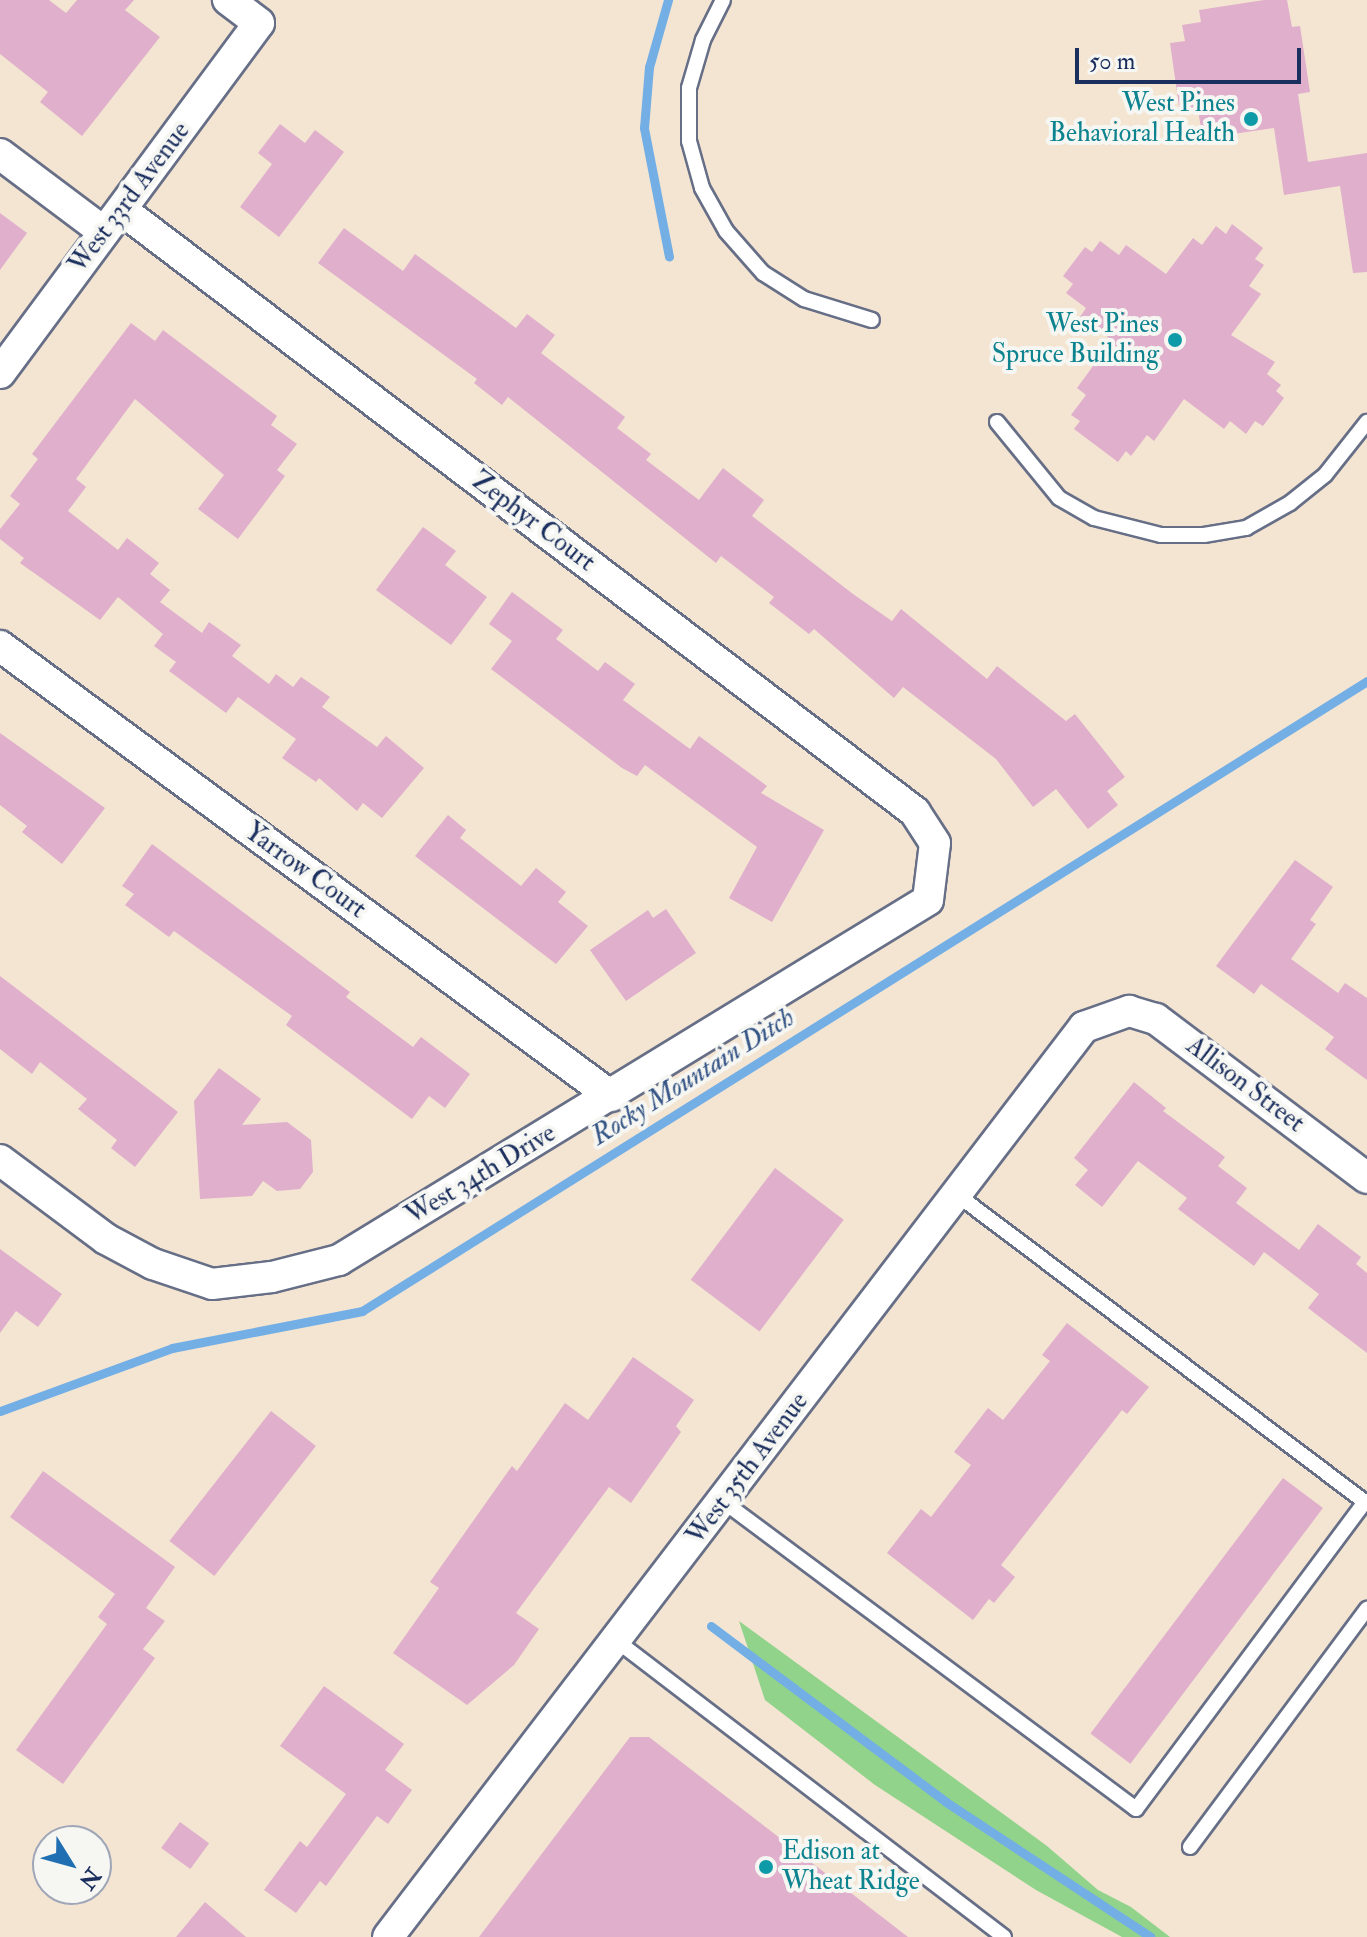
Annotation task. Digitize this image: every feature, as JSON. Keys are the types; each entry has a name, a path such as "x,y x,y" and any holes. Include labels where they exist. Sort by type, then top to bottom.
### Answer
{"street":[{"name":"West 33rd Avenue","path":"0,373 259,23 228,0"},
{"name":"Zephyr Court","path":"0,154 113,221 915,812 935,843"},
{"name":"Yarrow Court","path":"0,646 611,1096"},
{"name":"West 34th Drive","path":"0,1160 106,1239 153,1264 212,1284 272,1277 339,1260 928,900 935,843"},
{"name":"Allison Street","path":"1116,1013 1142,1013 1156,1019 1367,1178"},
{"name":"West 35th Avenue","path":"388,1937 724,1502 1069,1042 1084,1027 1116,1013"}],"lane":[{"path":"723,0 703,40 689,88 689,141 702,188 726,231 763,273 804,299 872,320"},
{"path":"997,422 1059,498 1123,528 1190,535 1246,528 1290,503 1325,475 1367,422"},
{"path":"724,1502 1136,1809 1145,1797 1365,1502 955,1193"},
{"path":"1190,1847 1367,1609"},
{"path":"617,1641 1000,1936"}],"green space":[{"path":"739,1621 1047,1846 1098,1890 1131,1907 1170,1937 1122,1937 1036,1890 875,1785 765,1700"}],"building":[{"path":"0,0 49,0 66,13 77,0 134,0 125,10 160,37 82,136 40,102 48,92 0,54"},
{"name":"West Pines Behavioral Health","path":"1264,0 1287,0 1292,27 1300,26 1310,92 1298,94 1308,162 1367,153 1367,272 1353,273 1340,186 1284,195 1274,128 1220,136 1219,126 1201,128 1198,110 1180,113 1170,43 1185,41 1182,25 1201,22 1199,10"},
{"path":"280,124 305,143 315,130 344,152 279,237 240,207 272,164 258,153"},
{"path":"0,213 27,233 0,270"},
{"name":"West Pines Spruce Building","path":"1232,224 1263,248 1255,259 1264,265 1249,286 1261,294 1231,335 1275,362 1267,374 1281,385 1276,391 1284,398 1263,426 1255,421 1246,434 1230,421 1224,429 1184,399 1154,441 1147,435 1131,456 1126,451 1118,462 1074,429 1080,421 1071,415 1086,395 1077,388 1112,340 1080,317 1086,308 1066,293 1073,284 1063,276 1085,247 1092,252 1100,241 1119,255 1126,245 1166,274 1193,238 1202,245 1216,226 1226,234"},
{"path":"344,228 403,271 415,254 516,328 527,314 555,335 541,353 625,417 617,428 651,454 646,460 699,500 723,468 764,500 752,516 853,594 892,621 901,609 987,679 997,666 1066,721 1075,714 1125,777 1107,791 1118,805 1088,829 1056,789 1033,807 996,759 903,687 894,698 814,629 809,634 769,603 774,597 721,556 716,563 508,397 502,405 474,383 477,379 318,263"},
{"path":"131,323 155,341 163,330 277,416 271,425 297,444 277,470 285,476 238,539 198,509 224,475 135,399 76,479 86,487 68,511 118,550 127,538 159,563 150,574 170,590 160,602 202,633 209,622 241,645 232,656 269,684 276,674 293,687 301,677 330,697 322,707 377,747 386,736 424,768 382,818 363,803 357,811 319,778 316,782 282,758 296,739 238,697 226,713 169,671 176,662 154,646 163,634 118,597 100,620 20,563 24,558 0,539 0,529 20,504 10,496 38,459 32,454"},
{"path":"423,527 456,551 445,565 487,597 451,645 376,590"},
{"path":"512,592 563,630 556,639 598,671 605,662 635,684 623,700 690,749 699,736 767,786 761,793 824,830 772,922 729,898 757,847 645,765 637,776 622,768 491,669 512,641 489,624"},
{"path":"0,733 105,808 62,864 22,832 27,826 0,805"},
{"path":"448,815 466,830 460,838 521,886 536,868 566,892 558,902 588,926 556,964 415,856"},
{"path":"152,844 350,992 346,997 413,1047 421,1037 470,1074 445,1108 429,1096 412,1119 286,1025 292,1016 174,931 169,937 125,905 134,894 122,886"},
{"path":"1295,860 1333,887 1310,920 1316,924 1291,959 1338,993 1345,983 1367,998 1367,1080 1325,1049 1334,1037 1261,984 1254,994 1216,966"},
{"path":"666,909 696,953 626,1001 590,950 648,910 653,918"},
{"path":"0,976 178,1112 135,1167 111,1148 117,1140 78,1109 87,1099 40,1062 32,1074 0,1049"},
{"path":"219,1068 261,1099 242,1125 287,1122 311,1140 313,1172 300,1189 277,1191 263,1181 252,1196 200,1199 194,1101"},
{"path":"1134,1082 1166,1108 1163,1111 1225,1157 1218,1166 1247,1188 1236,1203 1299,1250 1318,1224 1361,1257 1356,1264 1367,1273 1367,1353 1308,1308 1319,1294 1264,1252 1254,1266 1178,1209 1187,1198 1138,1161 1102,1207 1075,1185 1088,1170 1074,1158"},
{"path":"775,1168 844,1220 759,1332 691,1280"},
{"path":"0,1249 62,1294 38,1327 16,1311 0,1333"},
{"path":"1067,1323 1149,1387 1127,1414 1122,1410 1001,1565 1015,1577 994,1603 989,1599 973,1620 887,1553 921,1509 931,1517 971,1465 954,1452 988,1408 1003,1420 1050,1361 1042,1355"},
{"path":"633,1357 694,1400 676,1426 681,1432 631,1503 609,1487 516,1613 539,1629 514,1665 467,1705 393,1653 439,1588 430,1582 512,1466 517,1471 565,1403 588,1420"},
{"path":"271,1411 316,1446 214,1576 169,1541"},
{"path":"43,1471 175,1567 146,1608 165,1621 143,1649 155,1658 63,1784 16,1750 107,1624 98,1617 115,1594 10,1517"},
{"path":"1283,1478 1323,1508 1130,1764 1090,1734"},
{"path":"324,1686 404,1744 385,1770 412,1790 388,1824 377,1816 326,1886 320,1881 296,1913 264,1890 300,1841 307,1847 346,1794 280,1746"},
{"name":"Edison at Wheat Ridge","path":"630,1737 649,1737 908,1937 479,1937"},
{"path":"180,1822 209,1843 190,1869 161,1848"},
{"path":"205,1902 246,1937 176,1937"}],"waterway":[{"path":"668,0 649,67 644,128 669,257"},
{"name":"Rocky Mountain Ditch","path":"0,1411 172,1348 362,1311 1367,681"},
{"path":"711,1626 946,1802 1151,1937"}],"place":[{"name":"West Pines Behavioral Health","path":"1251,119"},
{"name":"West Pines Spruce Building","path":"1175,340"},
{"name":"Edison at Wheat Ridge","path":"766,1867"}]}
